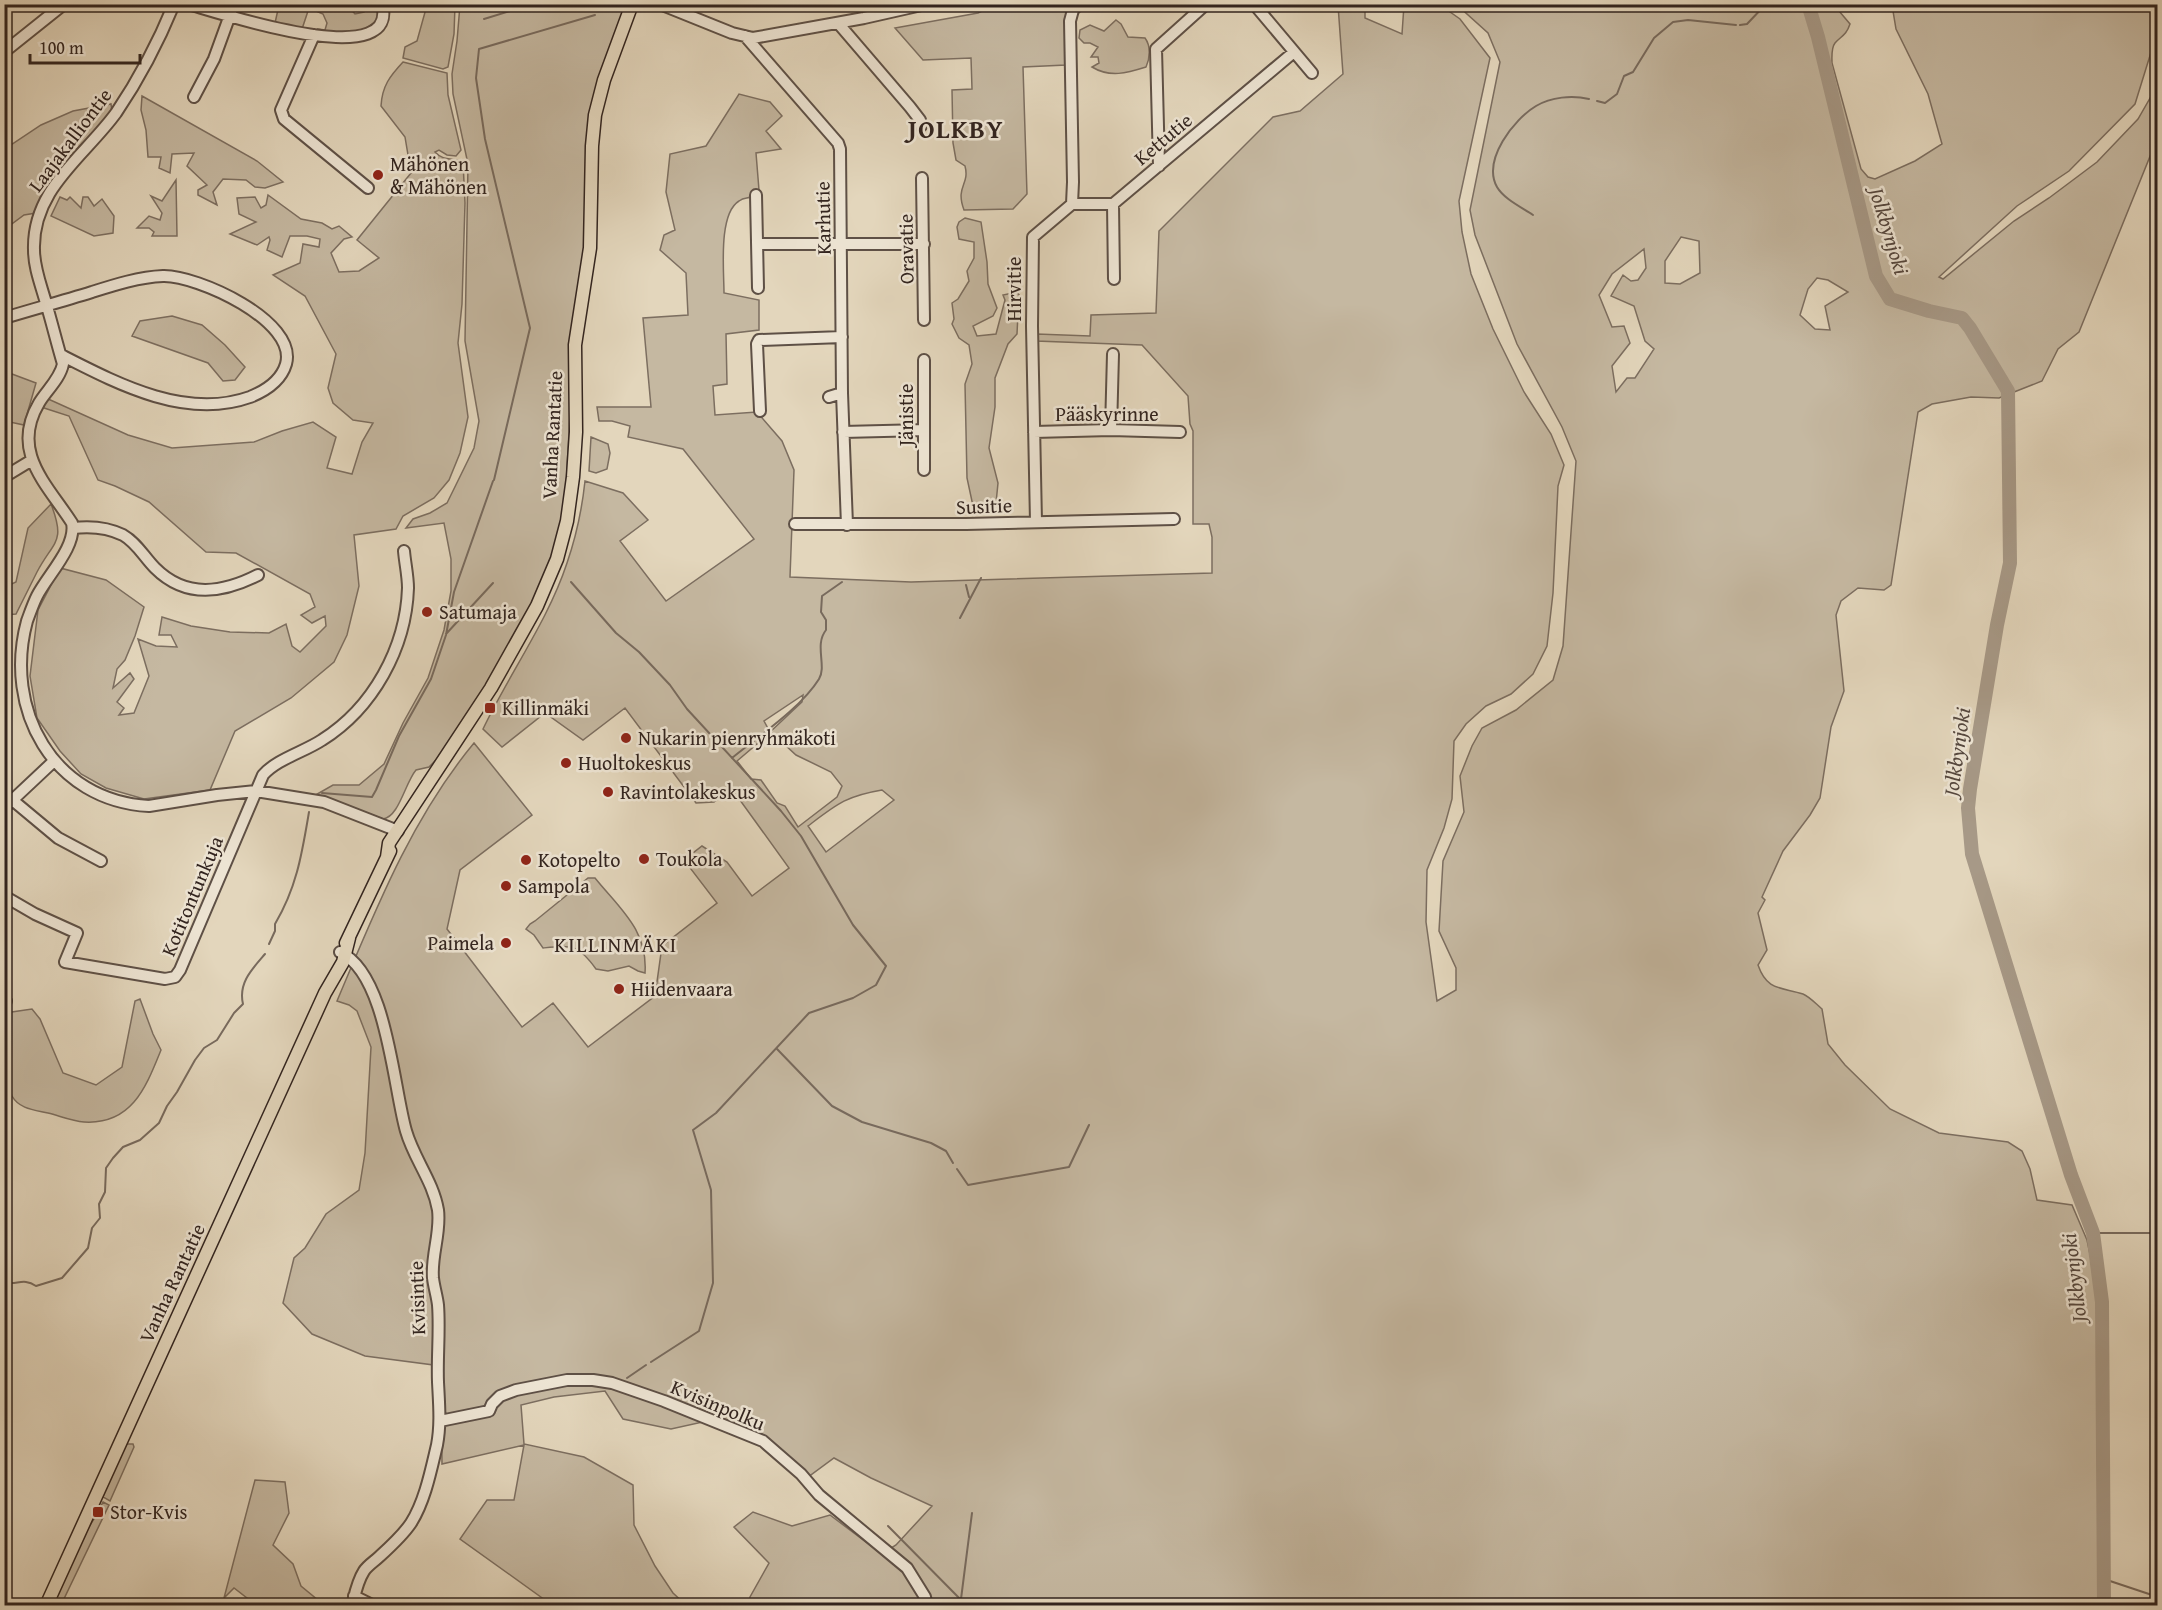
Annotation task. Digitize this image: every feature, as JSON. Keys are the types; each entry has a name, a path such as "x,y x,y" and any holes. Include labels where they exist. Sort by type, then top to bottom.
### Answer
{"main road":[{"name":"Vanha Rantatie","path":"46,1605 333,977 334,966 343,953 387,857 389,843 491,688 537,606 560,550 567,521 573,477 576,414 575,345 590,256 592,146 595,115 604,80 632,4"}],"street":[{"path":"4,52 64,4"},
{"name":"Laajakalliontie","path":"61,355 37,272 33,248 42,204 54,183 115,114 157,45 174,4"},
{"path":"188,4 233,10 271,27 348,39 379,27 383,19 382,4"},
{"path":"660,4 732,33 759,38 926,4"},
{"path":"1079,4 1073,10 1070,21 1074,182 1072,204 1113,204 1114,279"},
{"path":"1160,166 1156,50 1206,4"},
{"path":"1254,4 1312,73"},
{"path":"194,97 214,59 233,10"},
{"path":"838,23 916,114 921,126"},
{"path":"314,35 281,110 284,118 368,188"},
{"name":"Karhutie","path":"745,36 840,146 842,393 847,525"},
{"name":"Kettutie","path":"1113,204 1294,52"},
{"name":"Oravatie","path":"922,178 924,320"},
{"path":"756,195 758,288"},
{"name":"Hirvitie","path":"1036,522 1032,326 1033,237 1072,204"},
{"path":"758,244 924,244"},
{"path":"4,318 123,283 163,276 189,279 213,287 248,308 277,334 286,351 286,364 273,384 259,393 234,403 210,405 183,402 137,390 61,355"},
{"path":"760,411 759,340 842,337"},
{"path":"1111,429 1113,354"},
{"path":"61,355 63,368 38,404 28,427 28,443 32,460 73,528 66,550 32,607 22,655 23,692 28,714 38,738 54,762 81,784 112,799 139,806 256,791 324,802 398,831"},
{"name":"Jänistie","path":"924,360 924,470"},
{"path":"829,397 842,393"},
{"name":"Pääskyrinne","path":"1034,432 1111,429 1180,432"},
{"path":"843,432 924,430"},
{"path":"4,477 32,460"},
{"name":"Susitie","path":"795,524 1174,519"},
{"path":"73,528 99,527 121,534 136,546 161,573 186,587 202,590 237,586 258,575"},
{"path":"256,791 268,770 323,740 362,706 376,686 393,654 405,612 408,587 404,551"},
{"path":"54,762 7,800 58,838 101,861"},
{"name":"Kotitontunkuja","path":"4,896 35,914 76,933 65,962 165,979 174,977 180,970 256,791"},
{"name":"Kvisintie","path":"343,953 356,964 366,979 381,1017 394,1063 406,1130 413,1151 429,1178 435,1197 439,1224 433,1256 433,1279 438,1303 440,1421 437,1444 419,1507 411,1523 399,1538 365,1569 358,1582 353,1601"},
{"name":"Kvisinpolku","path":"440,1421 489,1411 500,1396 516,1390 567,1380 612,1383 664,1401 763,1441 801,1474 819,1495 907,1568 925,1597 927,1605"},
{"path":"353,1601 374,1605"}],"shaded area":[{"path":"279,5 347,5 355,14 364,12 370,5 380,5 377,21 357,34 319,31 318,29 325,30 327,23 323,14 309,8 302,29 275,23"},
{"path":"427,5 455,5 454,34 448,67 443,69 403,58 405,47 417,41"},
{"path":"460,5 627,5 602,71 571,396 565,504 554,561 491,680 446,750 429,767 416,770 398,806 389,817 383,819 343,804 312,797 333,785 359,785 384,764 428,678 444,630 451,591 451,559 444,523 406,528 413,519 430,513 447,503 474,448 479,421 465,341 468,164 453,94 452,74"},
{"path":"1338,5 1365,5 1365,18 1402,34 1404,5 1440,5 1460,19 1490,58 1459,201 1462,232 1471,274 1493,329 1524,392 1551,434 1564,465 1558,486 1553,593 1547,646 1533,674 1511,694 1486,706 1466,724 1454,741 1452,799 1444,828 1427,870 1426,922 1437,1001 1456,990 1456,968 1439,931 1443,861 1464,812 1460,776 1482,728 1516,710 1553,680 1563,646 1576,461 1562,427 1517,344 1475,235 1470,210 1500,62 1488,33 1457,5 1834,5 1850,24 1834,45 1832,63 1861,169 1868,177 1875,179 1915,161 1942,144 1928,94 1896,29 1892,5 2157,5 2157,33 2135,104 2069,171 2017,206 1939,277 1943,279 2014,221 2097,162 2138,119 2157,86 2157,139 2079,332 2058,349 2042,381 1999,398 1971,397 1932,404 1918,412 1891,585 1884,590 1858,588 1841,601 1836,615 1844,691 1831,727 1820,798 1783,851 1762,897 1765,900 1758,913 1767,950 1758,965 1766,980 1781,989 1803,994 1822,1009 1828,1044 1845,1065 1890,1109 1939,1133 2008,1142 2022,1151 2030,1169 2037,1200 2072,1205 2087,1240 2098,1292 2100,1605 749,1605 750,1597 769,1563 734,1527 753,1512 792,1526 830,1515 882,1554 896,1545 932,1506 834,1458 808,1477 761,1444 707,1421 671,1429 623,1419 605,1391 554,1397 521,1405 524,1444 584,1457 633,1485 634,1525 655,1566 673,1593 686,1605 552,1605 460,1539 487,1500 514,1500 524,1445 442,1464 441,1366 365,1356 312,1334 283,1303 294,1258 305,1248 326,1214 359,1190 365,1153 371,1047 357,1011 337,1001 380,900 413,834 431,803 474,743 532,815 460,870 447,929 522,1027 553,1003 588,1047 655,996 662,946 717,903 684,860 702,846 727,862 752,896 789,868 732,789 714,802 696,803 625,708 583,740 545,713 502,747 483,729 539,627 559,585 576,533 585,481 623,493 648,520 620,541 666,601 754,539 683,449 628,437 630,426 612,421 599,421 597,407 651,407 643,318 688,315 686,273 660,250 664,235 675,230 666,192 670,154 706,146 739,94 770,102 782,116 766,131 781,149 756,153 759,190 753,196 739,201 732,208 725,230 724,293 759,300 759,330 726,334 727,384 713,386 715,415 757,412 782,441 794,470 790,577 911,582 1212,573 1212,537 1209,524 1193,524 1193,431 1190,424 1188,396 1142,345 1036,341 1037,334 1090,336 1091,315 1156,313 1159,231 1273,117 1300,111 1343,74","holes":["1681,237 1699,241 1700,273 1680,284 1665,283 1665,261","1644,249 1646,268 1638,280 1631,281 1623,275 1611,296 1634,306 1645,341 1654,349 1635,378 1627,378 1616,392 1612,366 1630,343 1624,326 1612,327 1599,295 1612,274","1817,278 1828,280 1848,292 1825,306 1830,330 1815,329 1800,315 1808,289","803,695 802,702 770,732 764,721","771,732 796,755 831,772 842,786 837,797 798,827 785,806 777,803 761,780 751,779 737,761","882,790 894,800 826,852 808,826 835,807 859,795"]},
{"path":"1066,8 1066,65 1023,67 1027,194 1013,209 964,210 961,196 966,172 965,166 956,160 953,143 952,90 972,89 971,58 923,60 895,28 978,13 986,9"},
{"path":"1116,20 1128,37 1145,38 1149,52 1146,67 1125,73 1112,73 1092,67 1099,63 1098,57 1091,57 1098,47 1084,43 1079,38 1080,30 1090,25 1104,31"},
{"path":"403,62 447,73 448,95 461,150 456,156 447,155 439,150 435,152 442,157 463,162 465,203 462,304 458,343 468,417 460,453 449,480 434,498 403,516 396,529 354,535 359,586 347,635 334,662 291,698 235,731 210,790 144,799 106,788 81,774 60,751 37,718 30,676 38,610 60,568 106,580 144,607 125,660 117,669 113,688 130,673 134,679 117,702 124,708 119,715 134,713 149,676 138,639 156,646 177,647 171,635 159,635 162,617 191,626 230,632 269,633 286,624 292,646 300,652 326,626 325,616 312,623 301,615 315,607 310,594 236,553 206,552 149,502 98,480 69,416 41,407 46,398 128,435 172,448 254,442 313,422 336,437 327,468 352,474 362,442 373,423 353,420 333,403 328,388 336,354 305,296 273,275 300,263 303,244 319,247 320,239 290,236 282,257 267,250 269,237 257,245 230,234 256,222 239,214 237,198 255,197 261,208 266,205 268,195 301,219 322,223 332,229 339,226 352,237 344,239 331,253 339,272 359,271 379,258 357,240 411,173 405,137 381,106 388,82"},
{"path":"142,96 257,161 283,182 265,188 255,187 246,180 223,179 213,192 217,205 198,195 198,190 207,185 187,166 194,153 172,154 170,173 159,168 161,157 148,157 146,130 141,110"},
{"path":"111,104 112,111 58,173 41,199 36,213 24,215 5,229 5,149 41,125 73,111"},
{"path":"176,180 177,236 152,236 154,232 149,228 137,228 149,216 160,220 162,213 151,196 162,201"},
{"path":"60,197 67,200 70,197 81,208 83,197 88,197 94,206 102,199 114,216 113,233 94,236 51,216"},
{"path":"965,218 981,222 988,284 997,308 993,316 973,326 977,336 996,334 1005,300 1003,295 1017,292 1022,299 1018,313 1017,334 1008,344 995,378 995,407 989,448 998,483 996,503 981,511 973,506 967,478 965,384 972,364 969,345 959,338 952,324 954,319 952,303 958,299 969,281 967,271 974,258 974,242 959,239 957,227 959,222"},
{"path":"172,316 202,325 225,345 245,367 235,380 223,381 208,363 132,336 140,321"},
{"path":"4,371 36,383 24,425 5,421"},
{"path":"591,437 608,444 610,453 607,469 596,473 589,471"},
{"path":"51,504 58,527 56,541 16,614 5,615 5,587 16,582 28,528"},
{"path":"588,878 595,878 623,910 637,932 645,958 645,973 629,966 608,971 596,969 584,955 574,948 561,946 543,948 534,935 526,929"},
{"path":"140,999 161,1050 143,1090 126,1110 100,1121 84,1122 28,1108 15,1100 6,1076 5,1013 32,1009 40,1019 63,1073 96,1085 122,1067 135,1001"},
{"path":"126,1444 133,1444 134,1447 110,1501 103,1497 107,1480"},
{"path":"255,1480 285,1482 289,1513 273,1545 293,1564 301,1586 324,1605 256,1605 234,1588 224,1598"},
{"path":"103,1502 109,1505 61,1605 50,1606 77,1545"}],"waterway":[{"path":"484,19 533,4"},
{"path":"1740,25 1747,24 1766,4"},
{"name":"Jolkbynjoki","path":"1808,4 1876,276 1890,299 1962,318 2008,391 2010,563 1997,625 1968,808 1972,854 2071,1175 2093,1233 2102,1302 2104,1606"},
{"path":"494,480 530,328 485,139 476,78 479,49 595,15"},
{"path":"1597,101 1605,103 1617,94 1624,76 1633,72 1654,38 1673,22 1688,20 1736,25"},
{"path":"1533,215 1508,199 1497,187 1493,176 1497,153 1510,130 1536,106 1562,98 1589,99"},
{"path":"322,793 372,797 376,790 399,736 431,679 446,635 454,592 493,481"},
{"path":"960,618 981,578"},
{"path":"571,582 616,633 639,652 670,685 687,709 781,811 801,836 853,925 886,966 876,985 853,998 809,1013 716,1113 693,1130 711,1190 713,1283 699,1331 651,1362"},
{"path":"732,758 791,711 819,679 822,668 821,642 826,630 826,620 821,612 822,596 842,582"},
{"path":"446,634 493,583"},
{"path":"966,585 969,597"},
{"path":"269,944 275,931 275,924 294,883 309,812"},
{"path":"4,1282 27,1282 36,1286 62,1278 88,1248 92,1228 100,1218 99,1204 105,1192 106,1168 123,1147 140,1140 159,1123 195,1060 204,1048 217,1040 234,1013 243,1004 244,983 265,954"},
{"path":"777,1049 832,1106 862,1122 931,1143 946,1151 953,1163"},
{"path":"957,1169 968,1185 1069,1167 1089,1125"},
{"path":"2093,1233 2158,1233"},
{"path":"627,1378 646,1365"},
{"path":"961,1599 972,1513"},
{"path":"888,1526 967,1606"},
{"path":"2104,1579 2158,1597"}],"place":[{"name":"Mähönen & Mähönen","path":"378,175"},
{"name":"Satumaja","path":"427,612"},
{"name":"Killinmäki","path":"490,708"},
{"name":"Nukarin pienryhmäkoti","path":"626,738"},
{"name":"Huoltokeskus","path":"566,763"},
{"name":"Ravintolakeskus","path":"608,792"},
{"name":"Toukola","path":"644,859"},
{"name":"Kotopelto","path":"526,860"},
{"name":"Sampola","path":"506,886"},
{"name":"Paimela","path":"506,943"},
{"name":"Hiidenvaara","path":"619,989"},
{"name":"Stor-Kvis","path":"98,1512"}],"district":[{"name":"JOLKBY","path":"956,129"},
{"name":"KILLINMÄKI","path":"616,945"}]}
